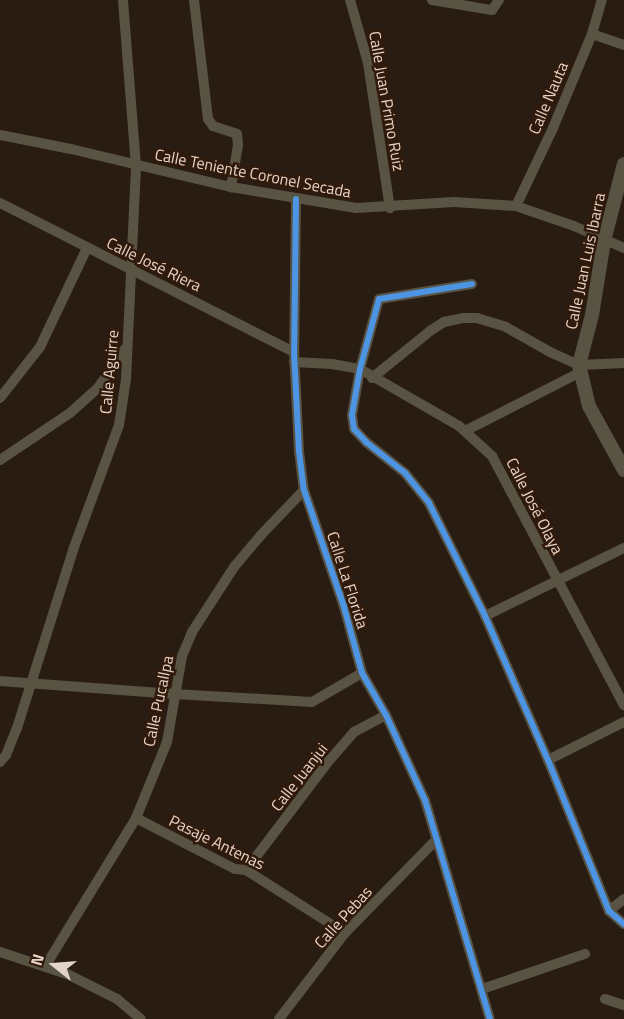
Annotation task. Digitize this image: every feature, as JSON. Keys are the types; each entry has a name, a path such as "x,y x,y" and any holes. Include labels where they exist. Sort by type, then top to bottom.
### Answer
{"street":[{"name":"Calle Aguirre","path":"0,762 6,755 17,728 73,550 119,425 127,346 136,166 123,0"},
{"path":"194,0 208,119 213,126 237,134 238,145 231,188"},
{"name":"Calle Juan Primo Ruiz","path":"350,0 368,63 390,208"},
{"path":"432,0 492,10 499,0"},
{"name":"Calle Nauta","path":"516,206 553,128 592,34 602,0"},
{"path":"592,34 624,45"},
{"name":"Calle Teniente Coronel Secada","path":"0,135 71,149 231,188 356,208 390,208 463,202 516,206 574,226 624,248"},
{"name":"Calle Juan Luis Ibarra","path":"579,369 592,315 604,241 624,164"},
{"name":"Calle La Florida","path":"296,199 294,357 299,451 304,490 344,607 362,673 386,715 425,800 490,1019"},
{"name":"Calle José Riera","path":"0,203 130,268 294,357"},
{"path":"0,398 40,347 87,248"},
{"path":"472,284 379,299 360,369 351,415 354,429 420,488 484,616 548,760 609,911 624,924"},
{"path":"372,378 444,322 477,318 506,327 579,369 589,406 624,470"},
{"path":"0,460 70,413 97,389 127,346"},
{"name":"Calle José Olaya","path":"294,357 360,369 465,430 492,456 624,705"},
{"path":"465,430 579,369 624,363"},
{"name":"Calle Pucallpa","path":"46,965 136,818 167,742 182,656 192,632 212,600 261,535 304,490"},
{"path":"484,616 556,579 624,548"},
{"path":"0,681 312,702 362,673"},
{"name":"Calle Juanjui","path":"246,870 328,762 354,732 386,715"},
{"path":"548,760 624,722"},
{"name":"Pasaje Antenas","path":"136,818 235,868 246,870 345,933"},
{"name":"Calle Pebas","path":"279,1019 345,933 436,840"},
{"path":"609,911 624,899"},
{"path":"0,952 46,965 117,999 141,1019"},
{"path":"482,989 585,954"},
{"path":"605,999 624,1005"}],"cycle path":[{"path":"296,199 294,352 299,451 304,490 344,607 362,673 386,715 425,800 490,1019"},
{"path":"472,284 379,299 360,369 352,415 354,429 366,442 405,473 429,503 485,616 548,760 609,911 624,924"}]}
